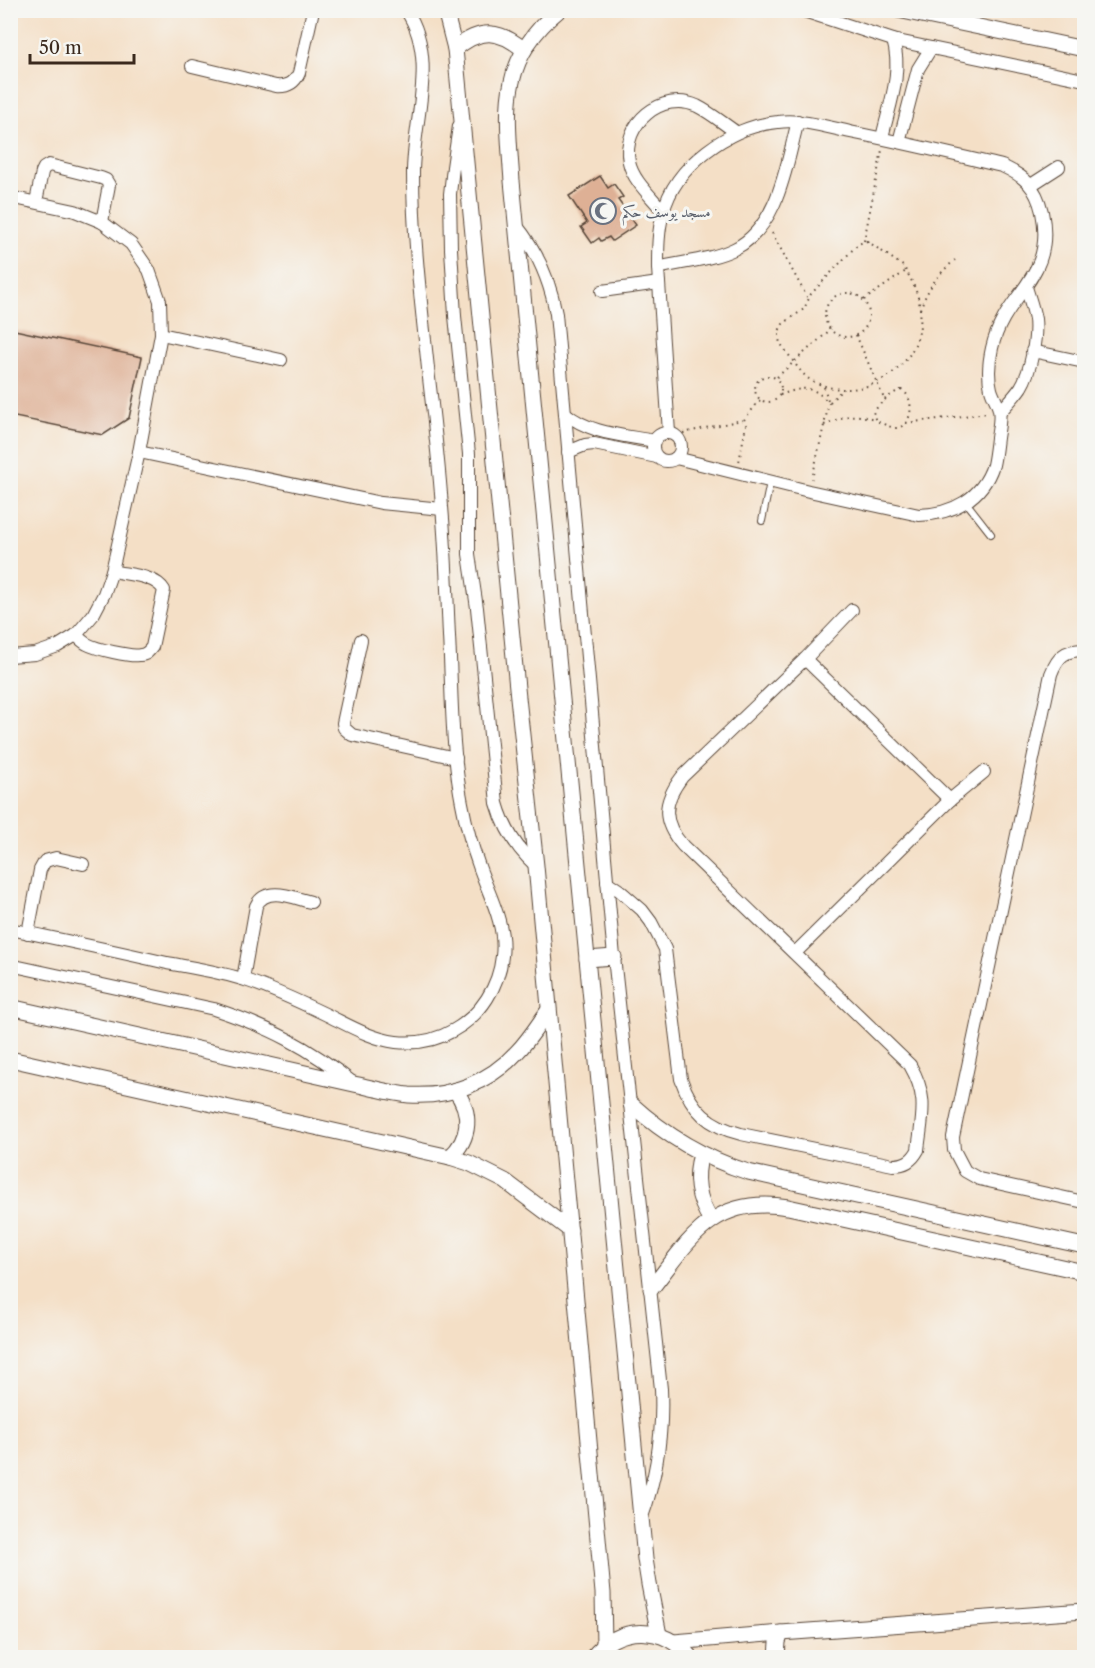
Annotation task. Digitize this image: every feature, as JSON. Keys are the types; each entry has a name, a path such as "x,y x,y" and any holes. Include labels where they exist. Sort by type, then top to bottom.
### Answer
{"street":[{"path":"192,66 276,86 290,85 299,74 313,10"},
{"path":"10,929 243,979 285,995 364,1033 394,1042 426,1041 455,1030 479,1010 488,998 500,969 503,938 500,923 469,834 456,758 442,509 415,240 413,160 422,88 423,54 414,22 406,10"},
{"path":"445,10 455,49 462,113 536,866 603,1593 604,1645"},
{"path":"559,10 538,29 524,50 510,87 508,111 515,225 648,1584 659,1635"},
{"path":"801,10 893,40 1084,80"},
{"path":"898,10 1084,49"},
{"path":"455,49 467,39 482,34 497,34 512,40 524,50"},
{"path":"883,138 898,66 893,40"},
{"path":"899,142 918,69 931,48"},
{"path":"663,211 635,177 629,161 629,143 635,127 646,113 662,105 679,102 697,106 736,132"},
{"path":"462,113 453,167 450,222 455,316 469,454 469,554 477,609 497,803 511,837 518,848 536,866"},
{"path":"568,452 594,444 657,457 666,461 676,458 919,515 951,510 966,502 978,491 993,464 1000,412 990,387 989,368 996,333 1004,316 1036,270 1043,252 1045,233 1039,199 1031,185 1018,173 1002,166 798,121 779,121 757,125 736,132 717,143 700,157 678,182 663,211 658,241 659,283 672,434"},
{"path":"658,268 713,256 734,248 751,237 765,221 775,203 798,121"},
{"path":"36,202 42,172 49,165 101,178 109,185 102,222"},
{"path":"1031,185 1059,166"},
{"path":"10,197 75,211 102,222 131,244 149,270 160,301 161,334 139,452 112,571 104,594 93,615 76,635 58,646 35,654 10,656"},
{"path":"515,225 530,244 542,265 553,297 614,957 662,1389 660,1445 654,1482 642,1517"},
{"path":"602,291 659,283"},
{"path":"1000,412 1025,379 1032,351 1035,316 1026,287"},
{"path":"161,334 281,360"},
{"path":"1032,351 1084,362"},
{"path":"565,413 573,420 593,429 654,441"},
{"path":"657,457 654,452 654,441 660,434 672,434 680,440 682,446 676,458"},
{"path":"139,452 381,503 442,509"},
{"path":"76,635 87,645 134,655 141,656 152,647 164,590 153,580 112,571"},
{"path":"607,882 625,894 642,910 665,949 681,1079 689,1099 703,1116 714,1125 727,1131 893,1165 901,1165 915,1157 918,1150 924,1103 910,1065 683,846 673,835 668,820 667,804 672,790 682,777 805,659 852,610"},
{"path":"361,640 343,723 348,732 352,735 456,758"},
{"path":"1084,650 1073,650 1063,655 1055,663 1052,674 953,1137 954,1150 965,1171 980,1179 1084,1202"},
{"path":"805,659 950,800"},
{"path":"795,953 950,800 984,772"},
{"path":"28,933 40,870 45,861 56,858 83,864"},
{"path":"243,979 256,906 262,897 272,894 311,902"},
{"path":"587,959 614,957"},
{"path":"10,965 214,1010 245,1019 303,1046 354,1084"},
{"path":"10,1007 409,1095 455,1090 484,1079 509,1061 548,1011"},
{"path":"10,1059 450,1157 469,1163 505,1181 570,1230"},
{"path":"450,1157 465,1137 468,1120 464,1104 455,1090"},
{"path":"631,1104 668,1135 728,1166 1084,1246"},
{"path":"701,1154 696,1173 698,1193 705,1212 711,1220"},
{"path":"651,1289 691,1239 711,1220 748,1205 774,1204 1084,1272"},
{"path":"674,1642 1084,1611"},
{"path":"592,1658 604,1645 630,1633 659,1635 674,1642 691,1658"},
{"path":"777,1658 781,1633"}],"lane":[{"path":"762,521 770,481"},
{"path":"966,502 991,534"}],"path":[{"path":"864,241 883,138"},
{"path":"765,221 808,299"},
{"path":"864,241 870,242 903,266 906,271 914,287 920,309 919,331 911,353 897,370 878,383 860,389 842,390 824,386 807,378 780,343 778,331 783,324 806,307 808,299 858,244 864,241"},
{"path":"920,309 933,281 955,260"},
{"path":"864,300 906,271"},
{"path":"846,292 864,300 870,313 862,332 849,337 836,334 827,323 828,303 846,292"},
{"path":"776,378 831,329"},
{"path":"856,335 885,401"},
{"path":"780,395 781,386 776,378 762,376 756,382 755,392 764,402 773,401 780,395 801,388 820,393 829,404"},
{"path":"809,490 829,404 824,386"},
{"path":"829,404 842,390"},
{"path":"824,425 856,414 893,428 903,426 910,415 909,396 906,392 898,390 875,410 874,419"},
{"path":"672,434 744,420 760,400"},
{"path":"906,423 1000,412"},
{"path":"736,473 746,425 744,420"}],"building":[{"name":"مسجد يوسف حكم","path":"600,176 608,188 614,184 623,197 618,200 636,225 612,241 609,237 601,241 599,238 592,243 581,227 587,223 569,196"},
{"path":"10,329 142,357 129,418 103,435 10,416"}],"place":[{"name":"مسجد يوسف حكم","path":"603,211"}]}
